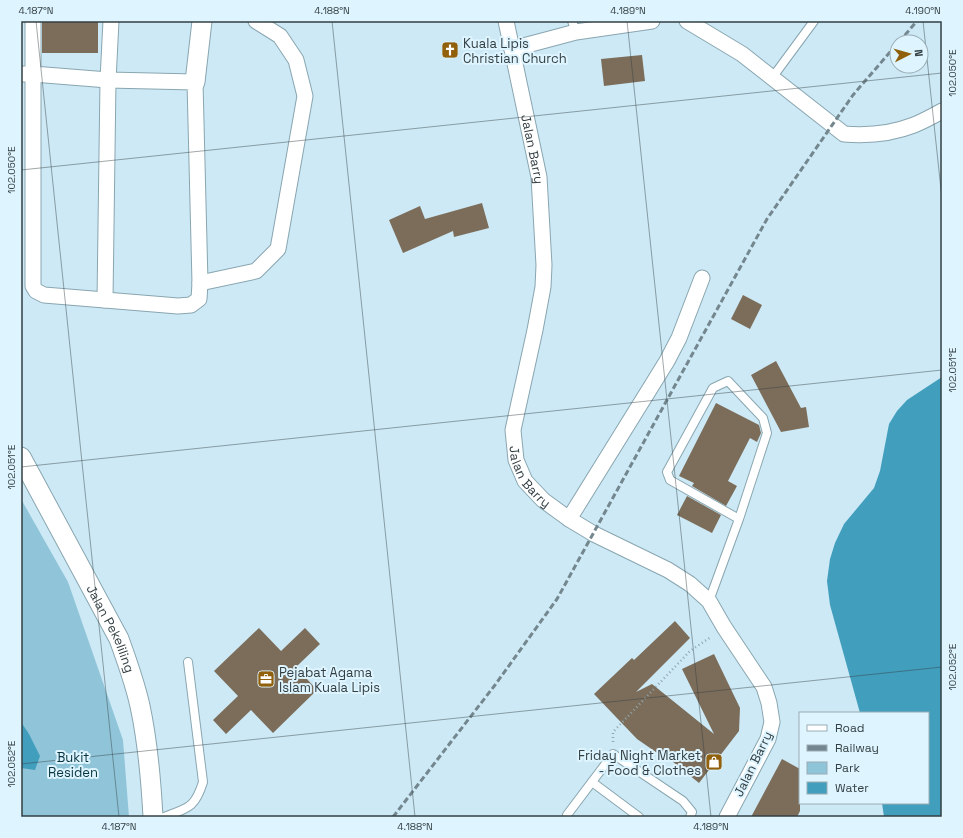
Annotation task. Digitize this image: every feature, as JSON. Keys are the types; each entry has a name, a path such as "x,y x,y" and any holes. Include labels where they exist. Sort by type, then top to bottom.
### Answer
{"street":[{"path":"33,21 27,74 32,286 36,291 44,295 178,306 191,305 199,299 200,283 195,82 202,21"},
{"path":"105,300 108,80 111,21"},
{"path":"200,283 256,271 278,250 305,96 296,60 280,36 256,21"},
{"name":"Jalan Barry","path":"506,21 538,177 544,264 543,287 513,430 516,460 525,481 543,500 569,519 594,534 668,570 690,584 709,602 764,687 769,703 772,722 768,739 727,817"},
{"path":"512,49 574,26 652,21"},
{"path":"686,21 742,54 844,134 865,136 878,135 914,125 942,111"},
{"path":"27,74 108,80 195,82"},
{"path":"569,519 667,361 679,338 702,278"},
{"name":"Jalan Pekeliling","path":"21,457 119,639 129,666 142,714 150,766 153,817"}],"lane":[{"path":"772,78 814,21"},
{"path":"709,602 739,519 767,433 763,418 728,381 713,388 667,472 670,480 739,519"},
{"path":"164,817 186,809 195,803 203,782 188,662"},
{"path":"567,817 566,815 613,754 683,800 692,812 690,817"},
{"path":"592,782 639,817"}],"path":[{"path":"613,754 613,732 690,651 724,627"}],"green space":[{"name":"Bukit Residen","path":"21,499 68,582 123,740 129,817 21,817"}],"water":[{"path":"942,377 942,817 884,817 882,804 929,804 929,712 860,712 830,605 827,581 830,559 835,543 844,524 874,488 880,471 889,424 897,411 907,400"},
{"path":"21,722 40,756 35,770 21,768"}],"building":[{"path":"42,21 98,21 98,53 42,53"},
{"path":"642,55 645,81 604,86 601,59"},
{"path":"482,203 489,228 454,237 453,231 403,253 389,220 420,206 425,219"},
{"path":"743,295 762,305 750,329 731,319"},
{"path":"776,361 801,408 806,407 809,427 781,432 751,375"},
{"path":"716,403 759,425 761,433 757,442 750,438 728,481 737,486 726,506 692,486 694,483 679,476"},
{"path":"687,496 721,515 712,533 677,515"},
{"path":"675,621 690,638 636,692 652,684 714,734 682,669 714,654 740,708 739,731 699,783 667,757 666,759 637,739 594,694 632,658 634,660"},
{"path":"259,628 281,651 305,628 320,644 296,667 317,690 273,733 251,710 226,734 213,720 238,696 214,671"},
{"path":"782,759 799,768 800,811 797,817 751,817"}],"railway":[{"path":"906,34 917,21"},
{"path":"393,817 495,685 557,599 767,219 853,95 889,53"}],"place":[{"name":"Kuala Lipis Christian Church","path":"450,50"},
{"name":"Pejabat Agama Islam Kuala Lipis","path":"266,679"},
{"name":"Friday Night Market - Food & Clothes","path":"714,762"}]}
